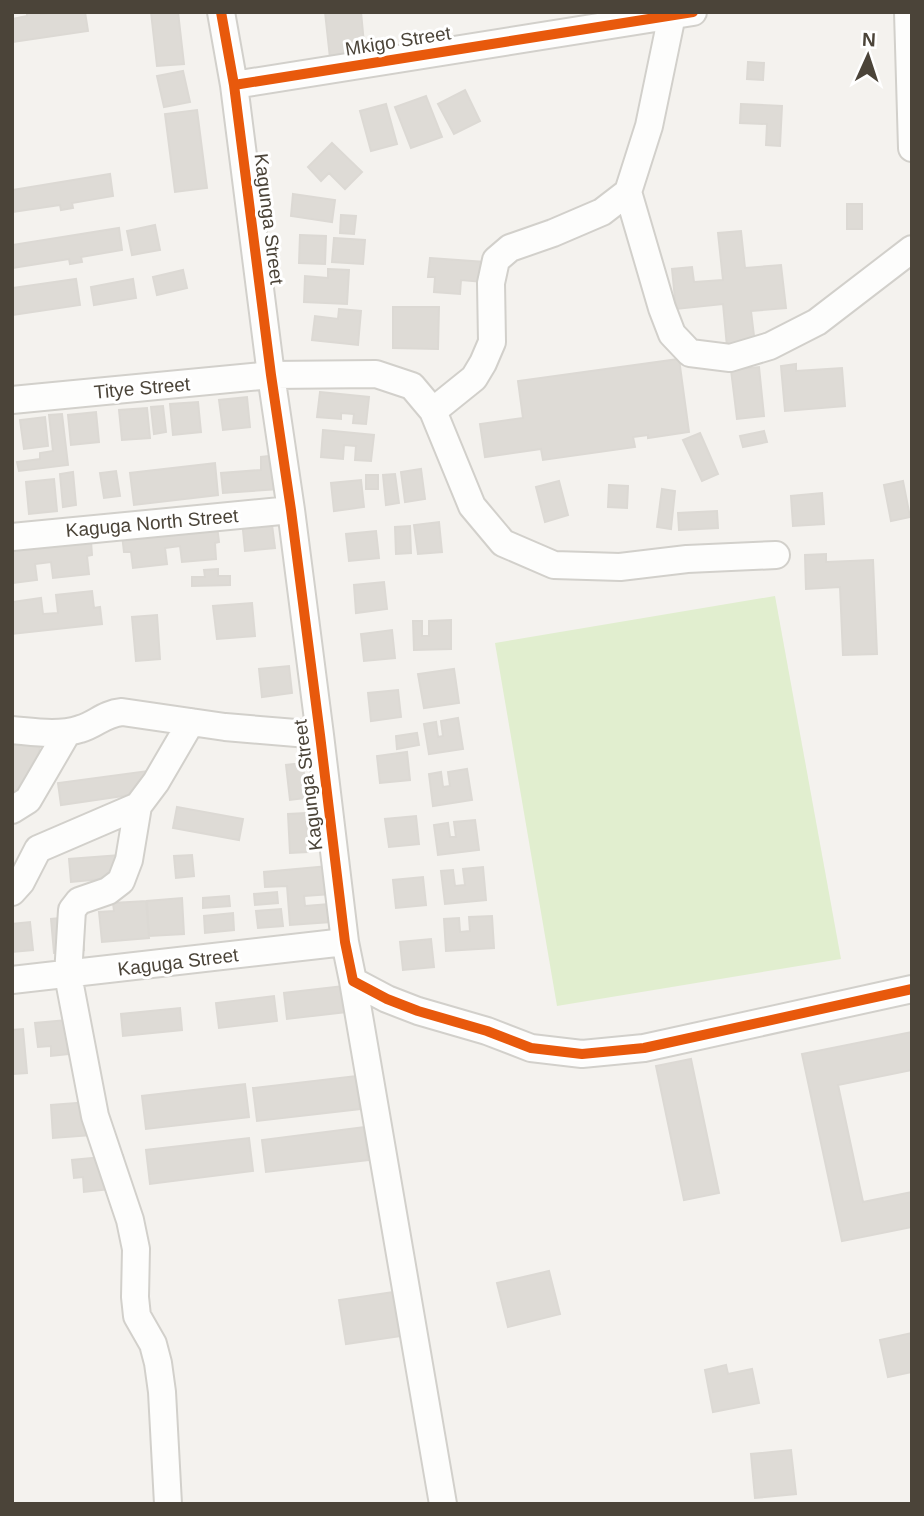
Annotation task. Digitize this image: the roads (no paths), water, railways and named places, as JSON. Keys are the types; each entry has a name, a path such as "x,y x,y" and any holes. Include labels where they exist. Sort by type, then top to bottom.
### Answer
{"street":[{"name":"Kagunga Street","path":"221,12 234,85 291,510 345,942 443,1504"},
{"path":"908,12 912,148"},
{"name":"Mkigo Street","path":"234,85 682,14"},
{"path":"682,14 628,192 672,334 690,353 730,358 770,346 817,322 912,249"},
{"path":"433,411 474,377 492,342 491,283 496,260 510,248 603,212 628,192"},
{"name":"Titye Street","path":"12,400 271,375 376,374 412,386 433,411 472,506 503,543 554,565 620,568 687,559 776,555"},
{"name":"Kaguga North Street","path":"12,537 291,510"},
{"path":"12,730 66,733 84,728 110,713 122,712 225,727 320,735"},
{"path":"168,1504 158,1363 153,1343 137,1316 136,1249 130,1220 95,1116 68,975 72,910 79,901 108,891 121,881 129,860 138,806 156,782 191,722"},
{"path":"12,810 28,800 66,733"},
{"path":"12,892 21,882 38,849 138,806"},
{"name":"Kaguga Street","path":"12,980 345,942"},
{"path":"353,981 418,1011 487,1031 531,1048 582,1054 644,1048 912,989"}]}
